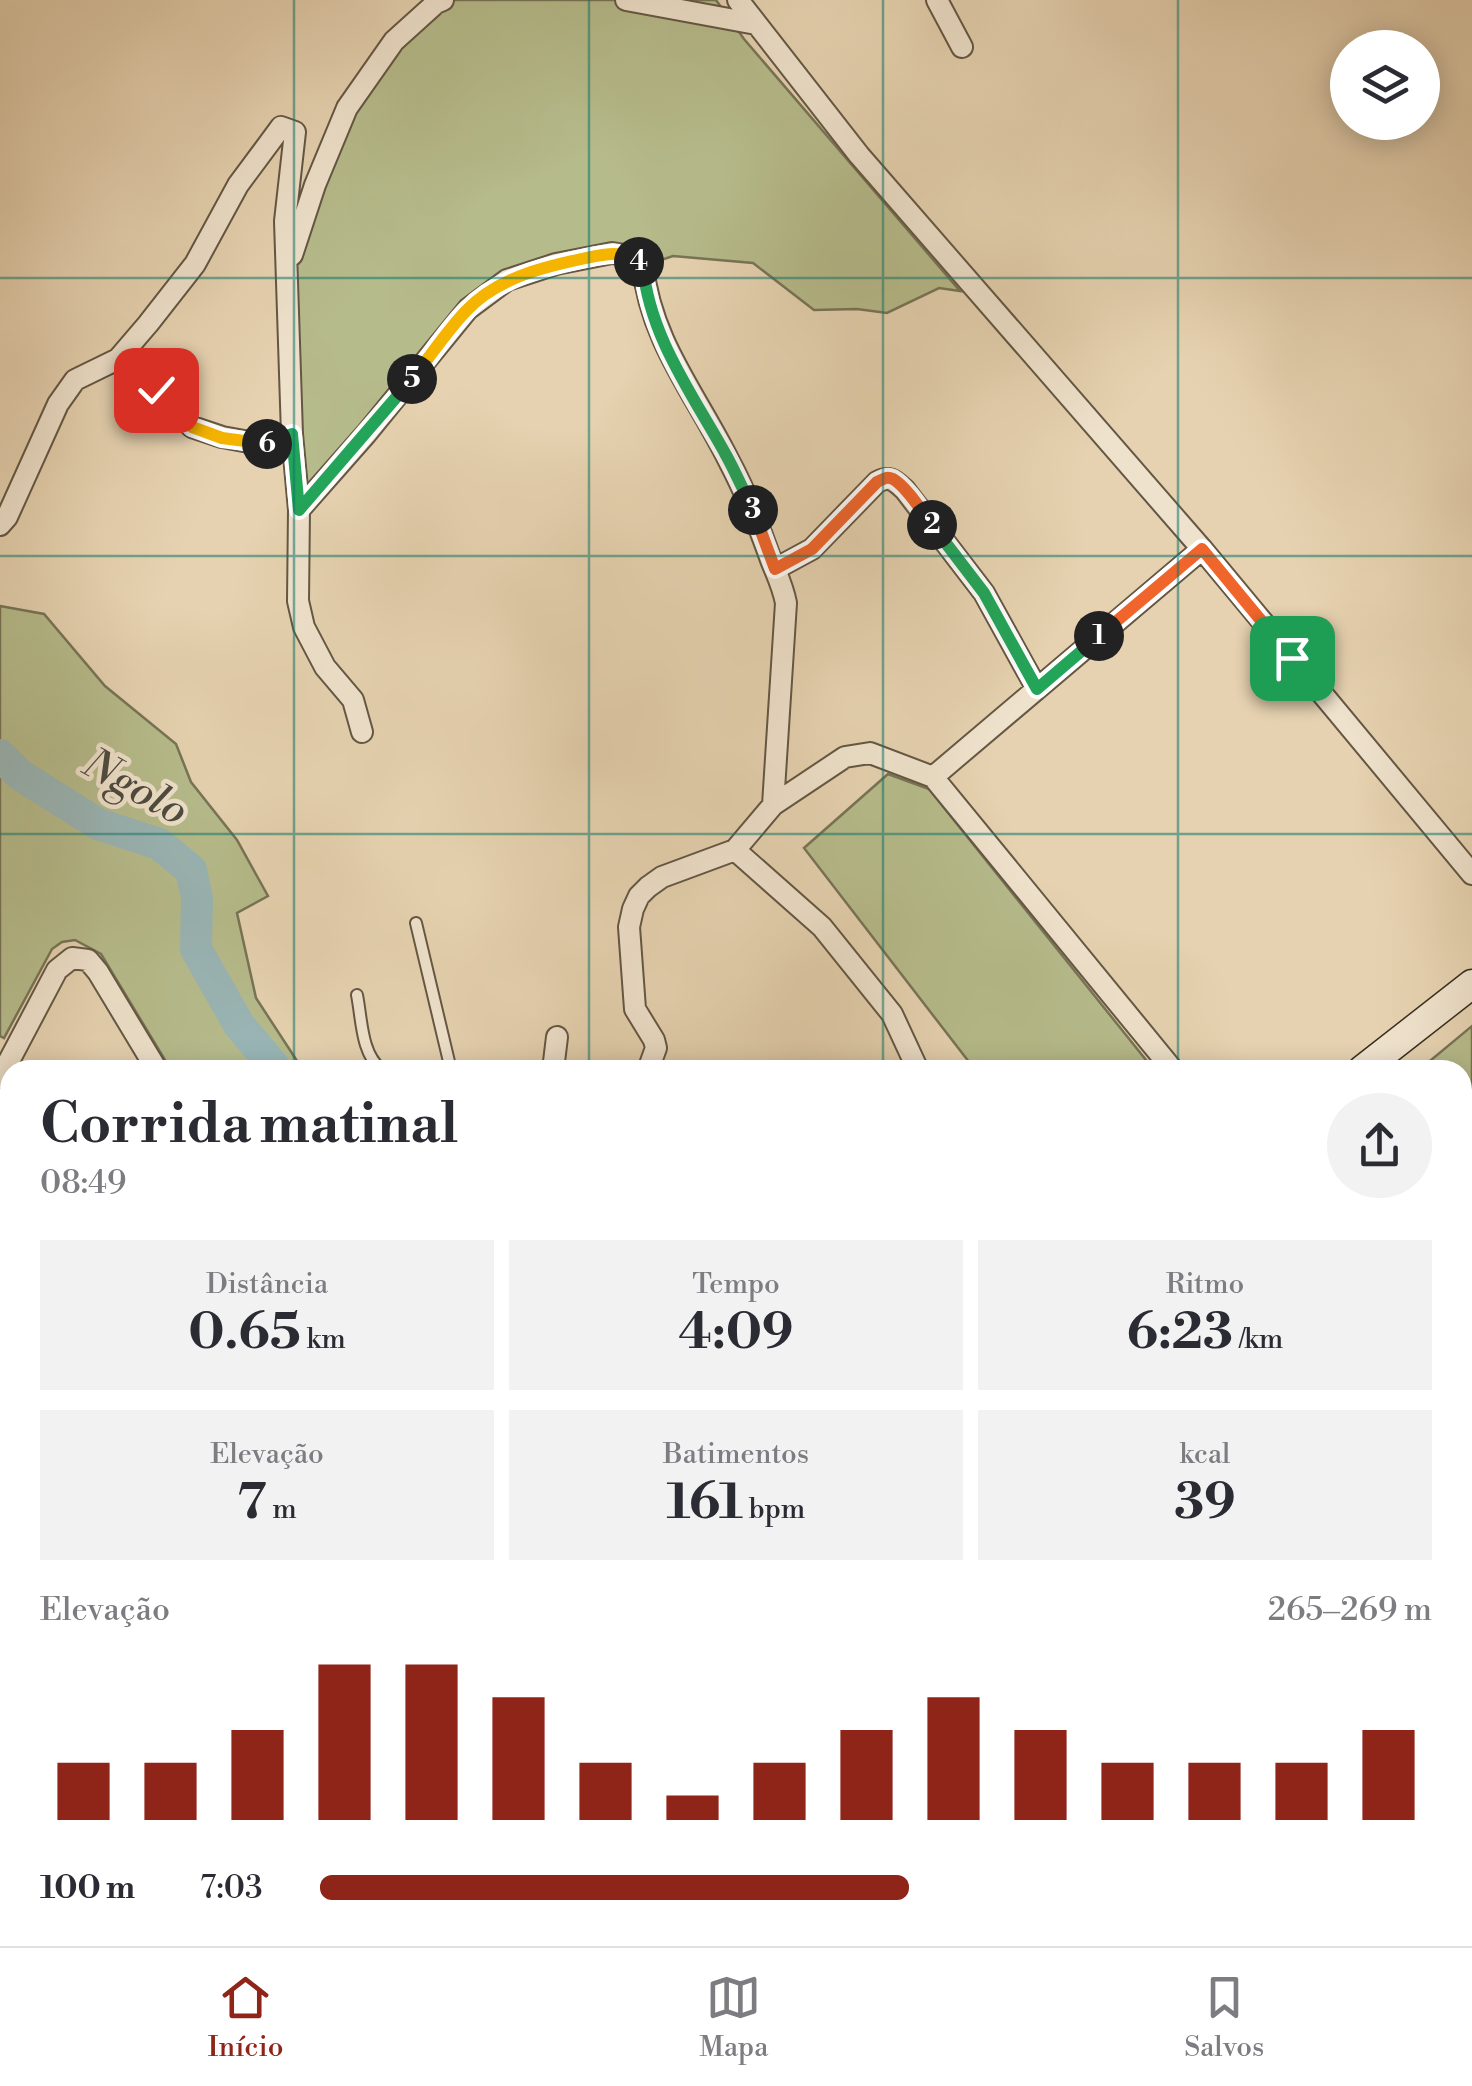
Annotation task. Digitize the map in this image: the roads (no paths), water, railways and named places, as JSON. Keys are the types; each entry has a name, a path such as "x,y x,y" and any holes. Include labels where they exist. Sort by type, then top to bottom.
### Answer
{"main road":[{"path":"1375,1060 1472,984"}],"street":[{"path":"286,273 315,185 347,108 394,41 442,0"},
{"path":"626,0 756,24"},
{"path":"738,0 859,154 1202,549 1472,874"},
{"path":"937,0 962,47"},
{"path":"0,526 58,404 75,380 118,359 195,264 238,186 281,127 295,132 285,221 292,434 299,510 298,601 304,628 326,667 353,700 362,732"},
{"path":"299,510 468,309 507,280 556,264 612,253 631,256 643,266 656,326 729,460 783,587 786,603 773,805"},
{"path":"118,359 192,427 222,438 265,445 292,434"},
{"path":"775,569 812,549 877,482 885,478 894,480 984,593 1037,689"},
{"path":"933,777 1202,549"},
{"path":"652,1060 654,1040 633,999 629,927 633,909 648,886 735,850 773,805 845,756 870,754 933,777 1165,1060"},
{"path":"735,850 822,927 892,1014 913,1060"},
{"path":"10,1060 58,970 72,958 88,960 98,972 151,1060"},
{"path":"554,1060 557,1037"}],"lane":[{"path":"416,923 450,1060"},
{"path":"357,995 372,1060"}],"waterway":[{"name":"Ngolo","path":"0,755 20,775 98,824 159,844 191,870 197,898 196,949 239,1025 269,1060"}]}
